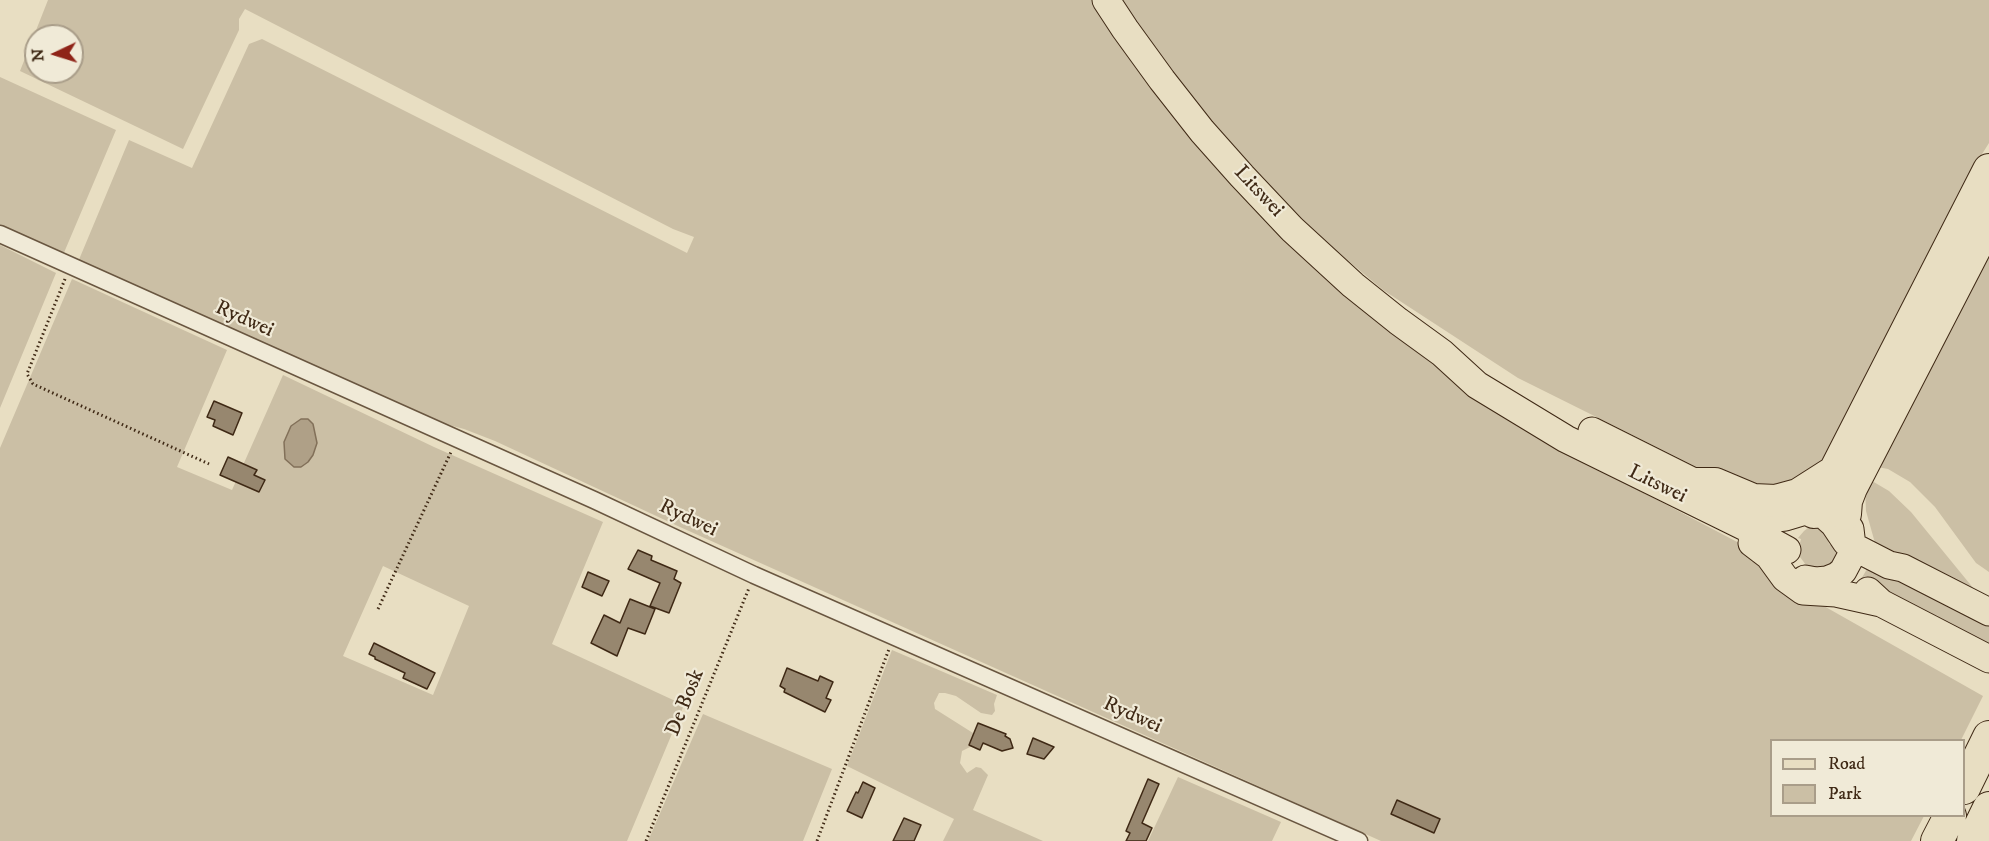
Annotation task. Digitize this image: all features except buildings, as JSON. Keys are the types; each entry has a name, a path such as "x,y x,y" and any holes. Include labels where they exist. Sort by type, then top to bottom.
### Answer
{"highway":[{"path":"1799,515 1835,472 1989,170"},
{"path":"1850,532 1846,501 1851,488 1989,221"},
{"path":"1697,484 1715,484 1753,500 1776,501 1798,495 1835,472"},
{"path":"1965,786 1989,737"},
{"path":"1973,841 1989,808"},
{"path":"1937,841 1949,817"}],"main road":[{"name":"Litswei","path":"1106,0 1162,80 1202,131 1292,229 1353,285 1442,353 1477,385 1566,439 1719,516 1745,526 1787,550"},
{"name":"Litswei","path":"1442,353 1761,517 1769,519 1799,515"},
{"path":"1799,515 1824,515 1834,524 1846,542 1850,532 1848,564 1837,576 1816,581 1803,578 1792,567 1787,543 1799,515"},
{"path":"1719,516 1769,556 1785,578 1803,591 1836,592 1881,603 1989,659"},
{"path":"1850,532 1888,565 1904,568 1989,612"},
{"path":"1837,576 1870,593 1881,603"}],"street":[{"name":"Rydwei","path":"0,234 458,439 754,575 1359,841"}],"path":[{"path":"70,266 27,374 33,384 209,464"},
{"path":"378,609 443,465 458,439"},
{"name":"De Bosk","path":"646,841 754,575"},
{"path":"817,841 893,636"}],"green space":[{"path":"48,0 1096,0 1205,149 1591,465 1760,554 1815,601 1983,696 1962,739 1770,739 1770,817 1923,817 1911,841 1381,841 680,527 495,441 441,423 78,262 129,140 192,168 249,44 262,39 687,253 694,237 673,229 245,9 239,19 239,30 183,149 47,84 84,84 84,24 39,24"},
{"path":"1120,0 1989,0 1989,143 1972,170 1822,469 1792,493 1731,484 1518,378 1383,290 1289,211 1210,123"},
{"path":"24,61 24,73 20,71"},
{"path":"0,77 116,130 63,255 0,226"},
{"path":"1989,243 1989,572 1976,563 1935,507 1910,482 1888,469 1872,466"},
{"path":"0,245 56,273 0,408"},
{"path":"72,279 227,350 177,467 232,490 283,375 434,447 603,522 552,644 684,705 627,841 0,841 0,448","holes":["383,566 469,606 433,695 343,656"]},
{"path":"1867,478 1889,491 1911,512 1983,600 1875,543 1866,511"},
{"path":"1814,523 1826,533 1829,544 1840,550 1831,566 1814,569 1806,565 1800,557 1801,539 1798,538"},
{"path":"1871,562 1989,620 1989,649 1860,581"},
{"path":"892,650 997,695 994,704 995,711 992,715 981,713 956,696 945,693 939,693 934,703 935,709 973,733 974,745 962,751 960,763 967,773 976,767 981,768 988,775 973,810 1043,841 943,841 954,819 847,766"},
{"path":"703,714 832,769 803,841 648,841"},
{"path":"1178,777 1281,822 1272,841 1148,841"}],"shaded area":[{"path":"301,419 308,419 313,424 317,443 308,462 301,467 294,467 285,459 284,442 291,426"}]}
